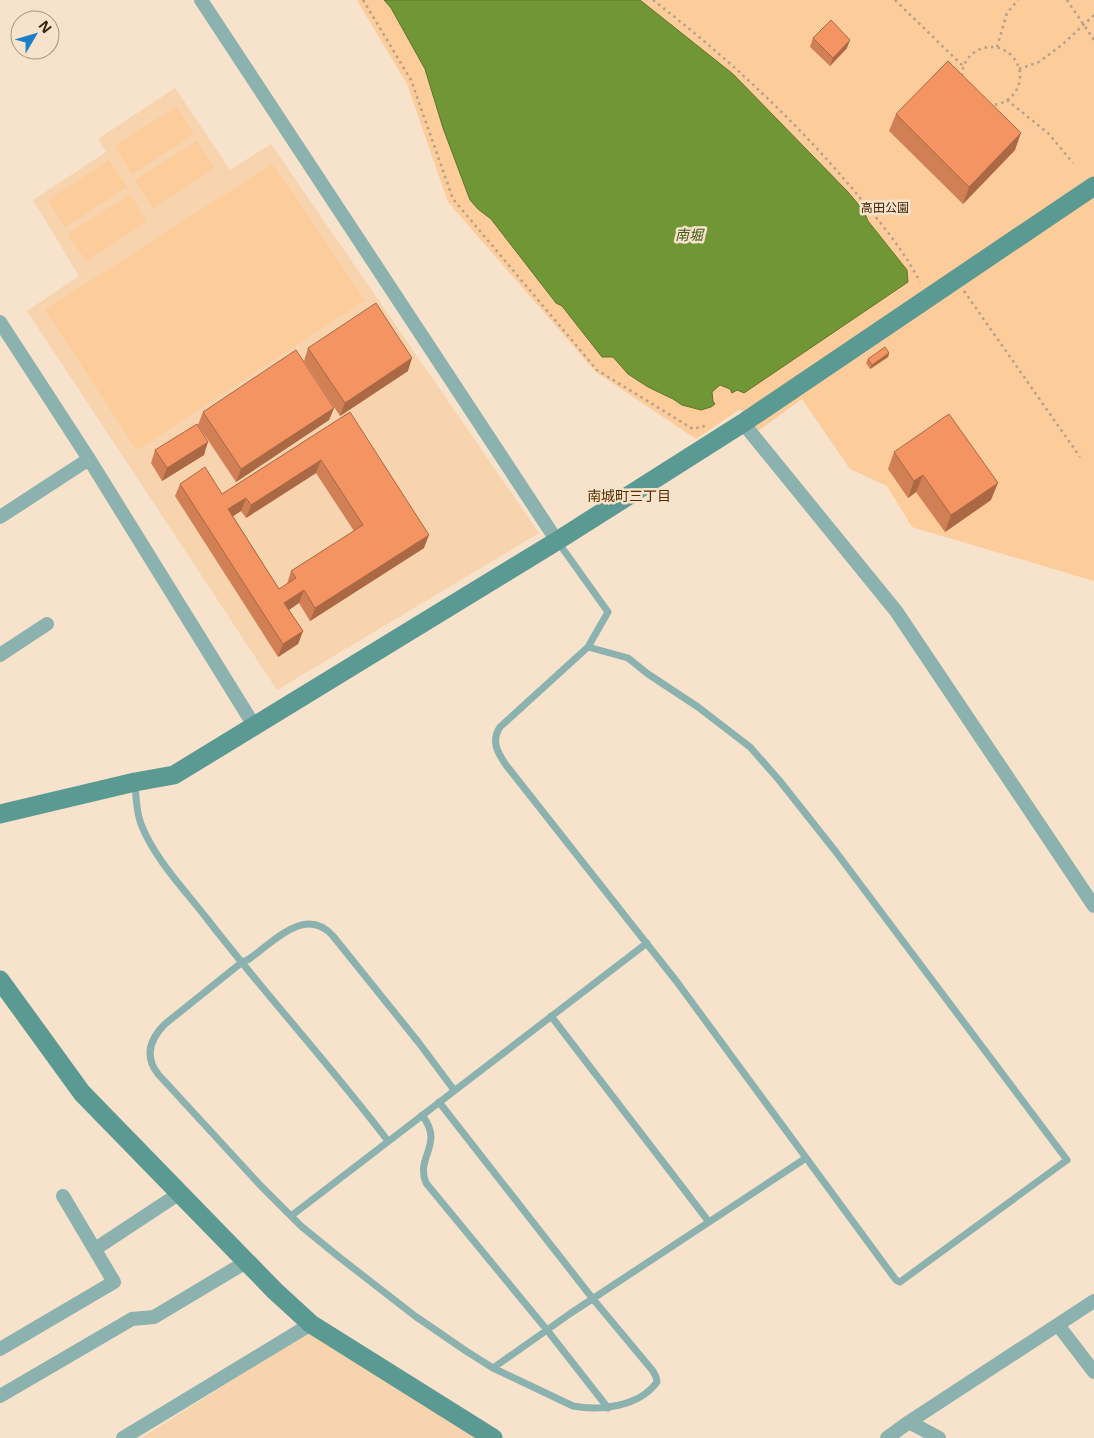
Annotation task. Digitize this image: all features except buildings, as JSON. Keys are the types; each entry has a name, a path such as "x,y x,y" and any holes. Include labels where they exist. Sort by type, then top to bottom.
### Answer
{"street":[{"path":"201,0 557,541"},
{"path":"0,814 135,782 174,775 557,541 743,423 1094,186"},
{"path":"0,322 89,459 255,726"},
{"path":"743,423 896,611 1094,906"},
{"path":"0,516 89,459"},
{"path":"0,655 47,624"},
{"path":"0,980 82,1093 275,1291 311,1324 493,1438"},
{"path":"95,1249 180,1193"},
{"path":"0,1348 114,1282 63,1196"},
{"path":"0,1396 132,1319 154,1317 246,1262"},
{"path":"888,1438 909,1422 1094,1301"},
{"path":"123,1438 311,1324"},
{"path":"1058,1325 1094,1372"},
{"path":"909,1422 938,1438"}],"lane":[{"path":"557,541 608,612 588,647 500,727 495,735 495,743 506,765 647,943 886,1268 900,1282 1067,1160 836,852 779,780 750,747 698,707 648,674 628,658 588,647"},
{"path":"135,782 139,818 164,864 241,963 362,1106 388,1141"},
{"path":"439,1102 593,1299 653,1371 657,1380 654,1386 639,1397 608,1408 573,1406 493,1368 398,1303 315,1238 252,1178 158,1074 151,1060 150,1049 156,1033 241,963 296,926 307,923 323,926 333,936 407,1027 454,1090"},
{"path":"291,1216 647,943"},
{"path":"551,1016 709,1222"},
{"path":"422,1115 430,1129 432,1138 423,1167 426,1182 608,1408"},
{"path":"493,1368 593,1299 806,1158"}],"path":[{"path":"363,0 411,80 453,199 597,370 693,430 710,425"},
{"path":"653,0 747,78 807,139 881,224 908,259 920,282"},
{"path":"895,0 964,67"},
{"path":"997,47 1007,12 1018,0"},
{"path":"1067,0 1094,40"},
{"path":"1019,69 1038,62 1063,44 1094,15"},
{"path":"997,47 1011,54 1016,60 1020,82 1017,89 1007,100 993,105 978,102 964,85 962,77 964,67 970,56 976,51 997,47"},
{"path":"1007,100 1049,134 1074,163"},
{"path":"964,290 1080,457"}],"shaded area":[{"path":"175,88 230,170 271,144 539,533 277,690 27,311 79,276 33,200 106,152 98,139"},
{"path":"309,1332 481,1438 141,1438"}],"green space":[{"name":"高田公園","path":"357,0 1094,0 1094,581 912,527 887,486 850,469 802,399 758,431 740,409 696,439 596,372 448,202 407,84"},
{"path":"176,107 194,134 132,174 115,146"},
{"path":"197,141 214,168 153,208 135,180"},
{"path":"109,160 127,187 65,227 48,200"},
{"path":"272,164 365,300 137,450 45,310"},
{"path":"130,194 147,222 86,261 68,234"}],"water":[{"name":"南堀","path":"384,0 640,0 733,74 848,192 864,211 868,221 907,270 908,282 744,393 737,390 732,393 730,389 720,385 712,392 715,404 711,407 701,410 682,405 648,387 628,374 613,357 602,357 562,306 556,303 491,219 470,200 443,128 425,69 391,8"}],"district":[{"name":"南城町三丁目","path":"629,496"}]}
